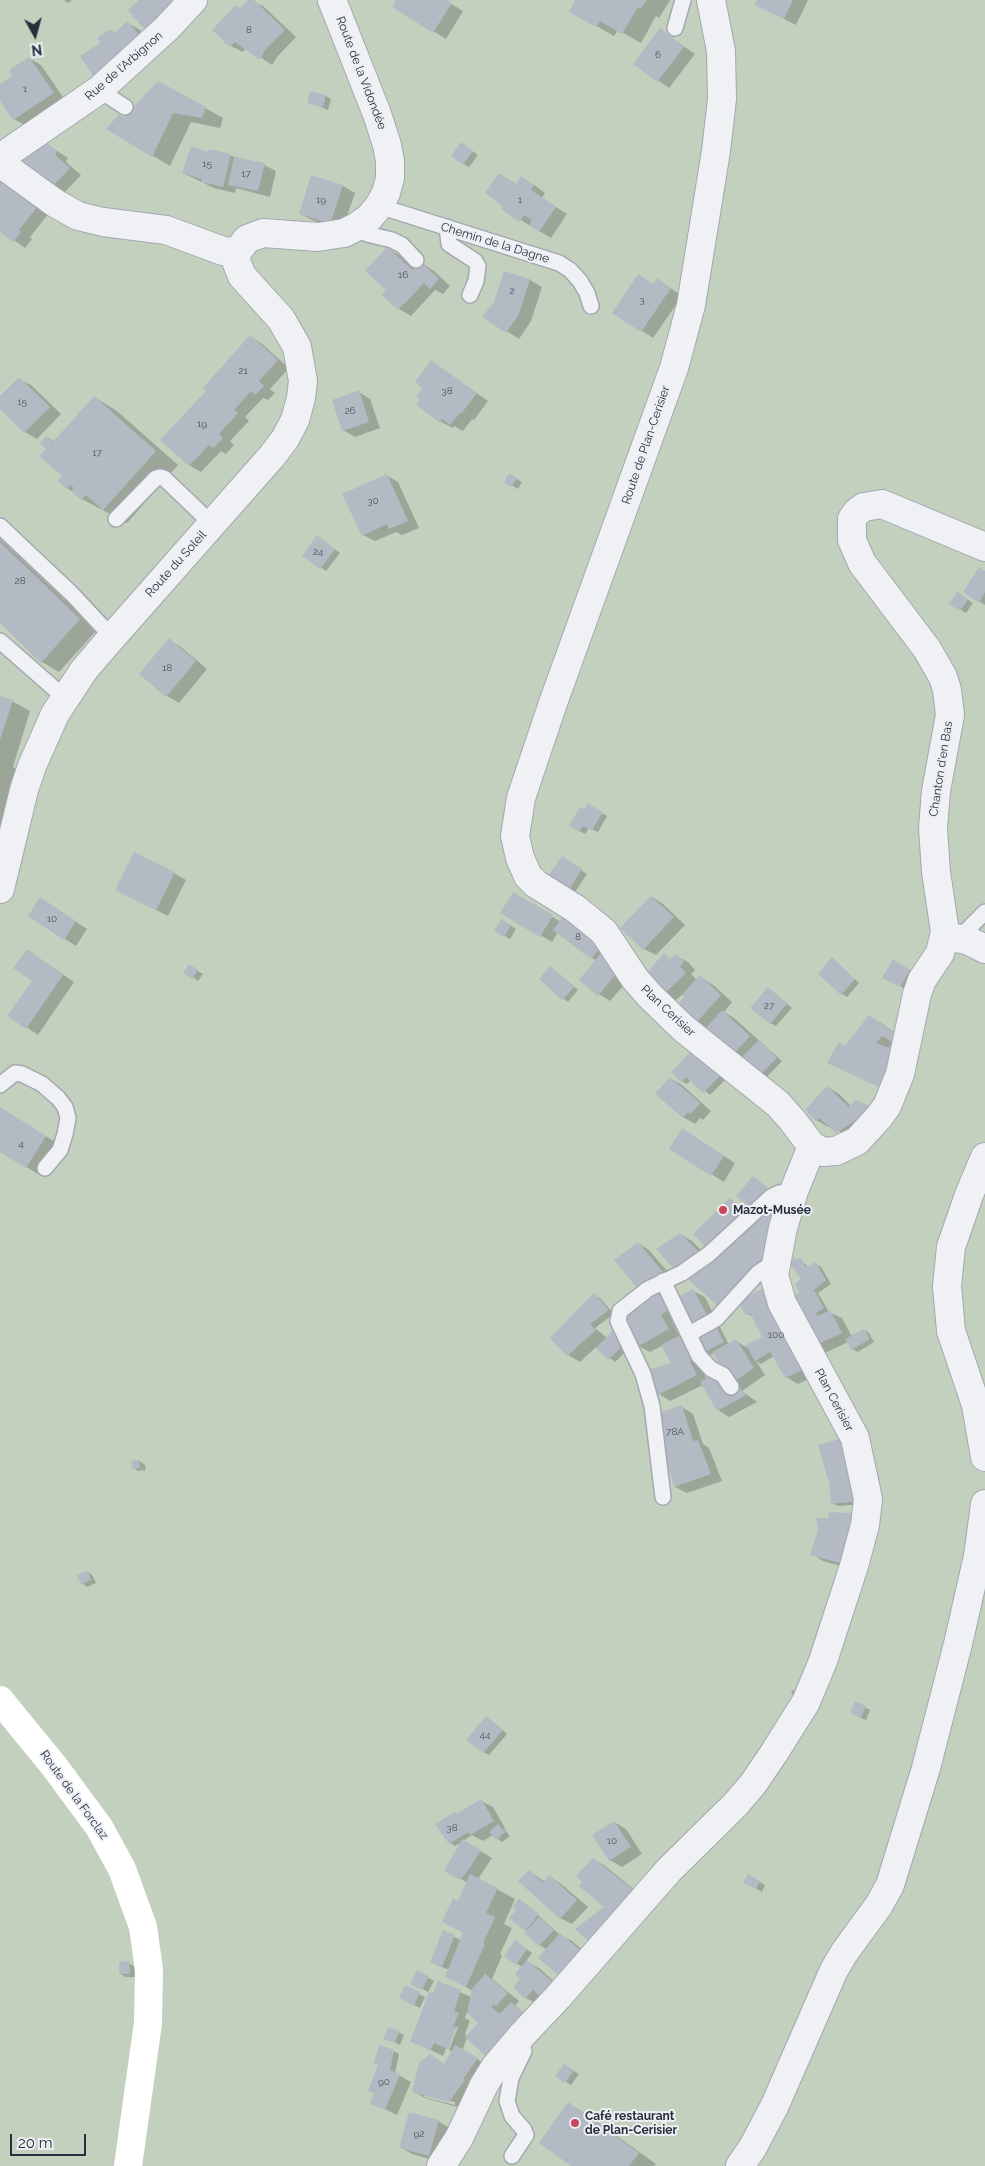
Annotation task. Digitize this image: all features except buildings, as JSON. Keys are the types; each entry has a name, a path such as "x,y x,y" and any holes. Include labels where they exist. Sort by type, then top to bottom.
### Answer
{"main road":[{"name":"Route de la Forclaz","path":"0,1700 54,1766 99,1827 122,1869 143,1927 149,1970 148,2023 128,2166"}],"street":[{"name":"Rue de l'Arbignon","path":"0,158 99,90 167,28 193,0"},
{"name":"Route de la Vidondée","path":"237,252 247,239 263,234 318,237 344,233 369,218 379,206 386,193 390,178 387,145 378,114 332,0"},
{"name":"Route de Plan-Cerisier","path":"528,876 520,858 515,836 521,798 552,703 674,368 691,306 716,151 722,99 721,51 711,0"},
{"path":"0,163 55,203 78,216 103,222 166,230 213,248 237,252"},
{"name":"Route du Soleil","path":"0,890 24,790 32,766 55,714 65,698 84,670 112,637 285,439 295,420 303,381 297,347 289,331 242,276 236,261 237,252"},
{"name":"Chanton d'en Bas","path":"820,1149 848,1146 857,1141 879,1117 900,1074 917,994 922,980 951,938 934,857 933,828 936,791 950,715 947,690 943,677 927,649 862,564 852,540 852,519 856,512 864,507 882,504 985,546"},
{"name":"Plan Cerisier","path":"441,2166 459,2138 490,2074 519,2038 558,1998 669,1870 735,1805 753,1784 774,1753 806,1702 823,1661 861,1541 867,1515 868,1494 855,1438 782,1303 776,1284 774,1266 794,1191 820,1149 778,1104 683,1028 650,996 635,979 604,932 576,908 546,892 528,876"},
{"path":"951,938 967,940 985,949"},
{"path":"985,1157 969,1195 951,1247 948,1264 947,1294 951,1331 976,1405 985,1457"},
{"path":"740,2166 754,2147 775,2105 834,1970 844,1953 872,1916 890,1884 926,1768 952,1669 978,1556 985,1504"}],"lane":[{"path":"675,28 683,0"},
{"path":"99,90 125,107"},
{"name":"Chemin de la Dagne","path":"379,206 559,263 570,270 580,281 587,293 591,306"},
{"path":"356,227 367,234 397,243 416,260"},
{"path":"447,227 449,244 475,261 478,266 476,281 470,295"},
{"path":"116,518 156,478 160,477 164,478 212,524"},
{"path":"0,526 72,594 112,637"},
{"path":"0,641 65,698"},
{"path":"951,938 985,912"},
{"path":"0,1085 15,1073 22,1074 42,1084 58,1098 64,1107 68,1118 65,1134 60,1150 45,1168"},
{"path":"663,1497 652,1406 643,1374 620,1325 618,1315 624,1307 648,1289 682,1273 709,1254 771,1197 779,1193 794,1191"},
{"path":"689,1334 716,1320 758,1273 767,1267 774,1266"},
{"path":"664,1281 705,1365 721,1372 731,1387"},
{"path":"512,2156 526,2135 512,2116 507,2101 511,2078 524,2051 519,2038"}],"green space":[{"path":"0,0 985,0 985,2166 0,2166"}],"place":[{"name":"Mazot-Musée","path":"723,1210"},
{"name":"Café restaurant de Plan-Cerisier","path":"575,2123"}]}
